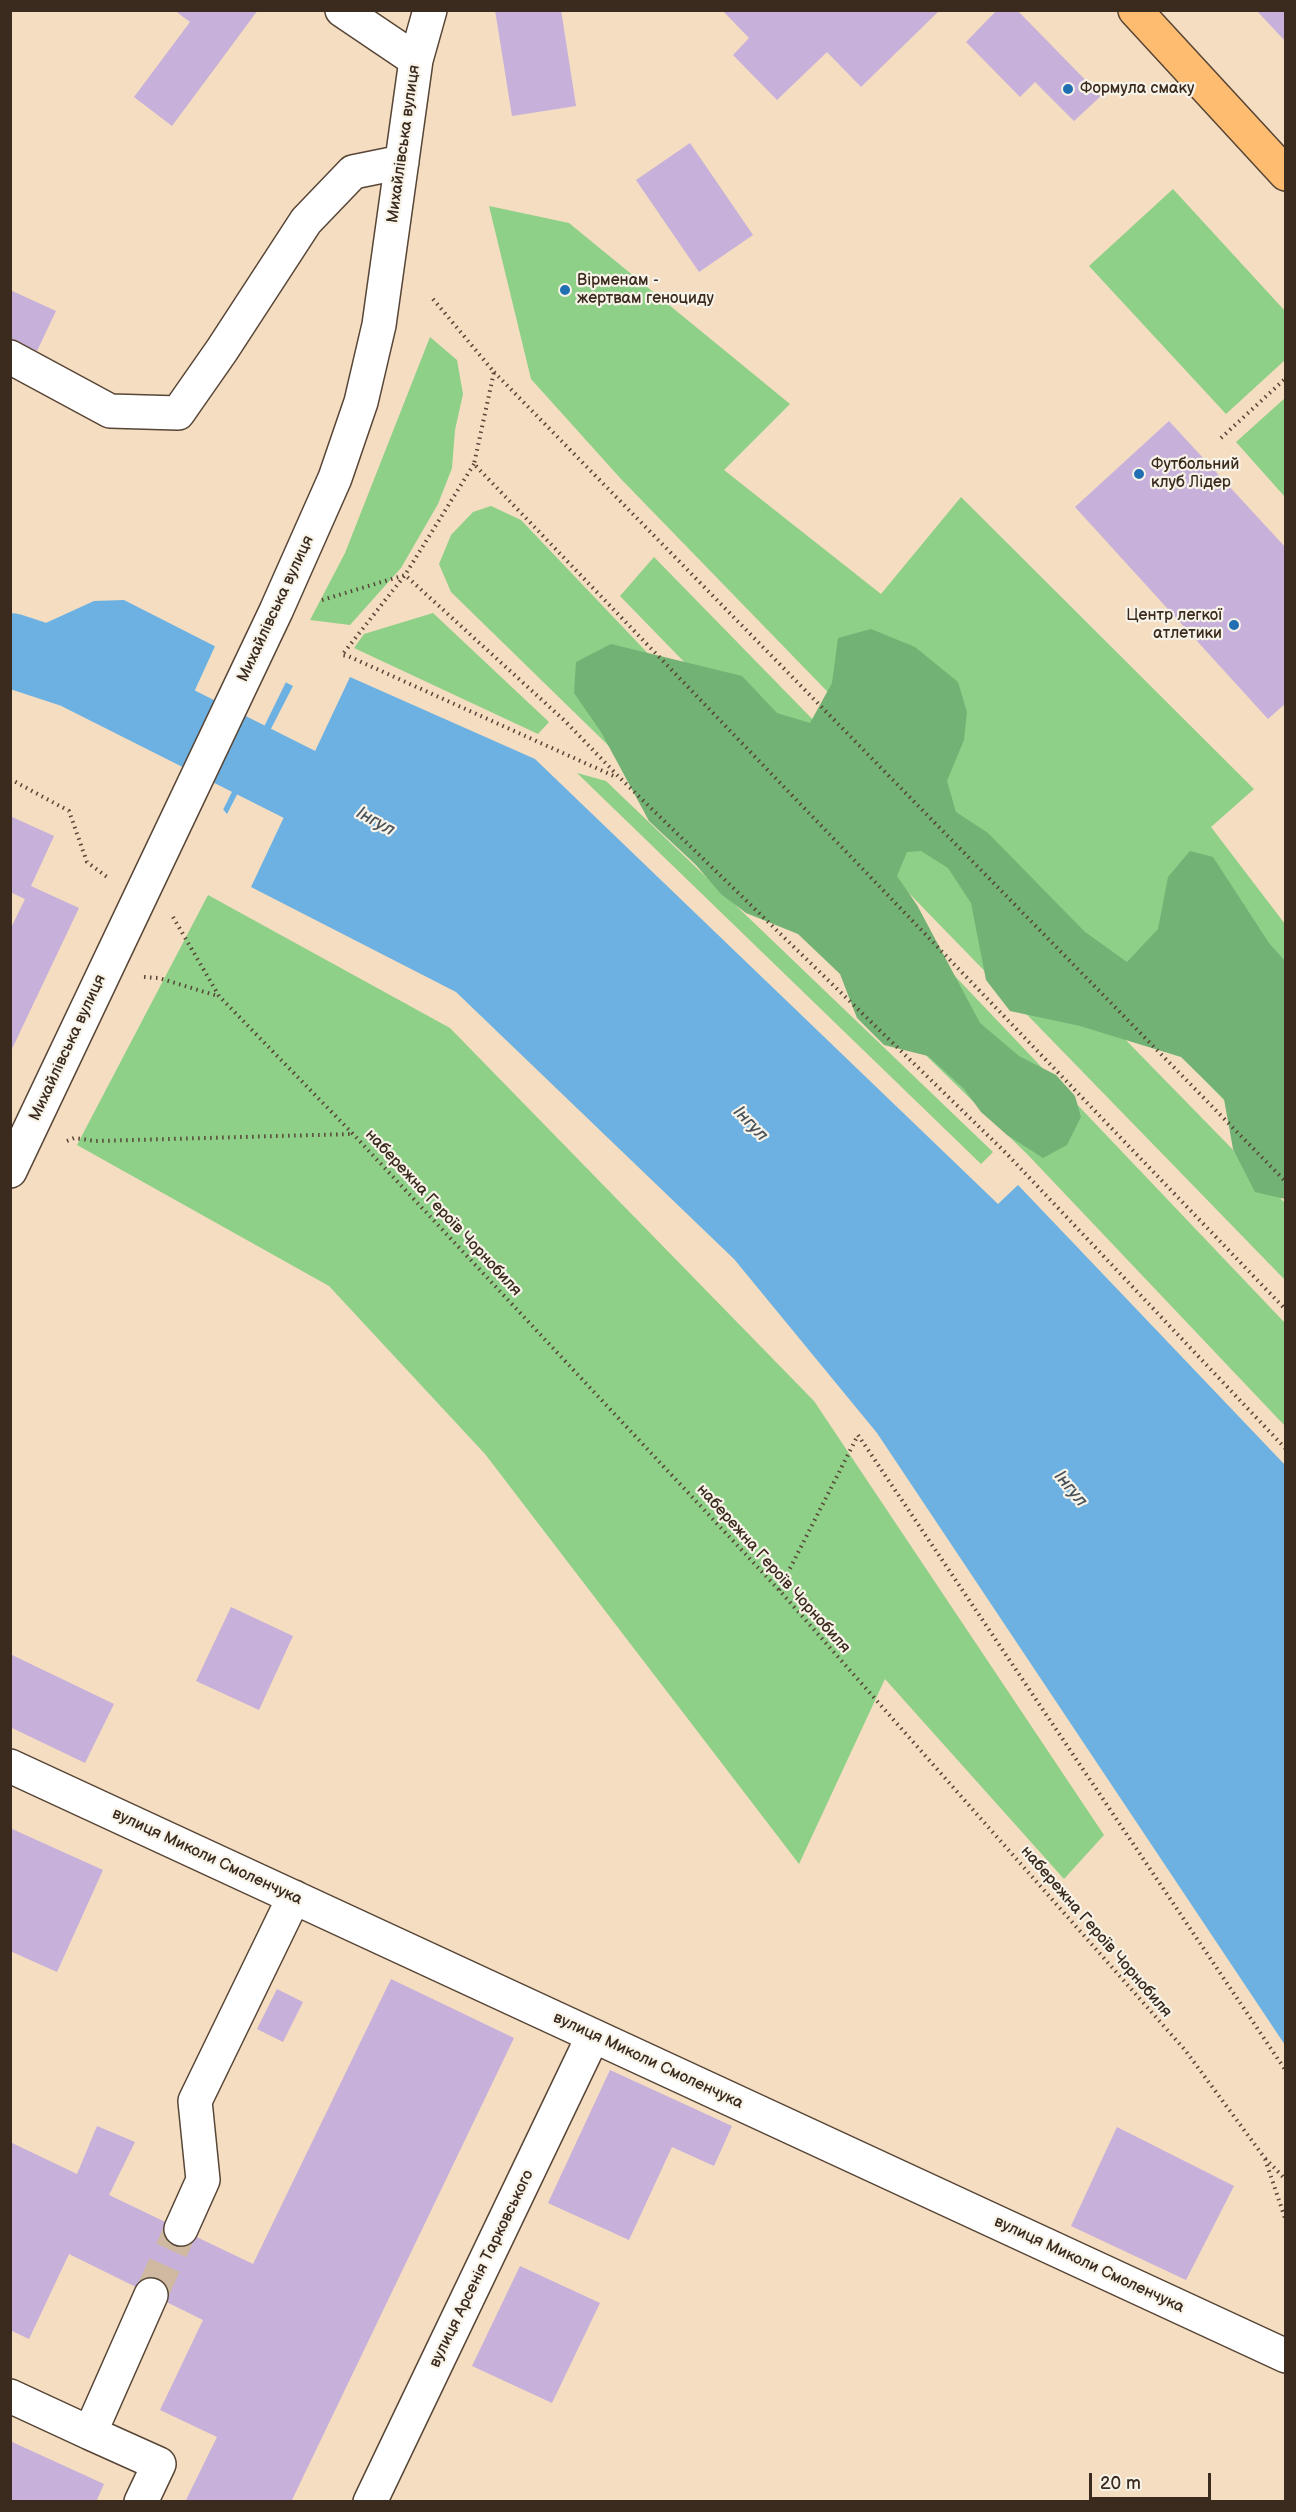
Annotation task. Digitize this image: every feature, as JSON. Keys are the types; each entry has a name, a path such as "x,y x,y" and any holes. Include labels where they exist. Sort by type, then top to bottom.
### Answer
{"main road":[{"path":"1135,10 1286,174"}],"street":[{"path":"342,10 416,60"},
{"name":"Михайлівська вулиця","path":"10,1171 276,611 335,478 361,402 379,325 416,60 430,10"},
{"path":"10,357 110,411 178,413 306,221 353,172 402,162"},
{"name":"вулиця Миколи Смоленчука","path":"10,1766 1286,2356"},
{"path":"181,2229 203,2180 195,2101 294,1897"},
{"name":"вулиця Арсенія Тарковського","path":"370,2502 593,2036"},
{"path":"90,2433 152,2295"},
{"path":"10,2396 159,2464 141,2502"}],"path":[{"path":"433,299 494,372 1286,1182"},
{"path":"494,372 474,464 405,574 342,655 620,778"},
{"path":"1221,438 1286,378"},
{"path":"474,464 1286,1310"},
{"path":"312,603 405,574"},
{"path":"405,574 565,721 620,778 1006,1153 1286,1449"},
{"path":"10,779 69,811 87,862 141,895"},
{"name":"набережна Героїв Чорнобиля","path":"141,895 219,996 353,1134 779,1590 1185,2050 1264,2157 1286,2180"},
{"path":"141,977 159,978 219,996"},
{"path":"65,1141 74,1138 96,1141 353,1134"},
{"path":"779,1590 858,1435 1286,2071"},
{"path":"1264,2157 1286,2221"}],"green space":[{"path":"1173,189 1285,311 1285,360 1226,414 1089,266"},
{"path":"489,206 569,223 790,404 724,470 881,594 961,497 1254,789 1211,827 1285,924 1285,1163 621,479 531,379"},
{"path":"430,337 457,360 463,394 455,430 452,468 438,504 401,568 350,625 310,620 345,553"},
{"path":"1285,398 1285,497 1236,442"},
{"path":"491,506 521,520 1285,1323 1285,1426 1028,1155 451,592 439,564 451,535 473,512"},
{"path":"654,557 1285,1203 1285,1280 620,596"},
{"path":"433,613 549,722 538,734 354,648 364,634"},
{"path":"871,629 915,647 958,682 967,712 964,740 947,781 956,812 988,833 1085,932 1127,962 1158,929 1168,877 1190,851 1213,857 1269,943 1285,961 1285,1199 1255,1192 1233,1149 1224,1099 1181,1057 1080,1026 1010,1011 986,980 971,903 948,868 921,851 907,852 897,876 917,905 980,1023 1019,1056 1056,1075 1075,1096 1081,1117 1067,1145 1043,1158 1007,1135 981,1112 964,1089 928,1056 884,1045 857,1018 840,974 798,934 746,913 721,894 696,865 649,821 601,732 574,693 576,662 611,644 742,676 777,713 810,723 832,683 838,638"},
{"path":"577,773 606,781 993,1152 981,1164"},
{"path":"208,895 450,1028 814,1401 1104,1835 1064,1879 885,1679 799,1864 485,1454 329,1286 77,1145"}],"water":[{"path":"124,600 293,686 227,814 164,740 11,685 11,625 26,632 94,601"},
{"path":"350,677 535,759 998,1204 1018,1185 1285,1465 1285,2045 877,1433 734,1259 456,992 251,887"}],"pier":[{"path":"216,644 287,680 222,812 168,749"}],"building":[{"path":"174,10 258,10 172,126 134,97 190,22"},
{"path":"495,10 561,10 576,106 512,116"},
{"path":"722,10 940,10 861,87 827,52 777,100 733,55 749,38"},
{"path":"997,10 1017,10 1101,96 1074,121 1035,82 1020,97 966,42"},
{"path":"1256,10 1286,10 1286,42"},
{"path":"690,143 753,235 699,272 636,180"},
{"path":"10,290 56,311 37,351 10,338"},
{"name":"Центр легкої атлетики","path":"1169,421 1286,548 1286,703 1268,719 1075,507"},
{"path":"10,816 54,836 31,886 79,908 10,1053 10,930 25,899 10,892"},
{"path":"231,1607 293,1636 259,1710 196,1681"},
{"path":"10,1654 114,1704 85,1763 10,1727"},
{"path":"10,1828 103,1870 57,1972 10,1951"},
{"path":"391,1979 514,2038 291,2502 185,2502 217,2437 160,2410 203,2320 69,2254 29,2339 10,2330 10,2142 77,2174 97,2126 135,2142 109,2195 253,2264"},
{"path":"277,1989 303,2002 283,2042 257,2029"},
{"path":"610,2070 732,2126 714,2166 672,2147 629,2240 548,2203"},
{"path":"1117,2127 1234,2186 1186,2280 1071,2226"},
{"path":"520,2266 600,2303 552,2403 472,2366"},
{"path":"10,2441 104,2484 96,2502 10,2502"}],"waterway":[{"name":"Інгул","path":"10,650 74,671 390,830"}],"tunnel":[{"path":"151,2295 181,2229"}],"place":[{"name":"Формула смаку","path":"1068,89"},
{"name":"Вірменам - жертвам геноциду","path":"565,290"},
{"name":"Футбольний клуб Лідер","path":"1139,474"},
{"name":"Центр легкої атлетики","path":"1234,625"}]}
